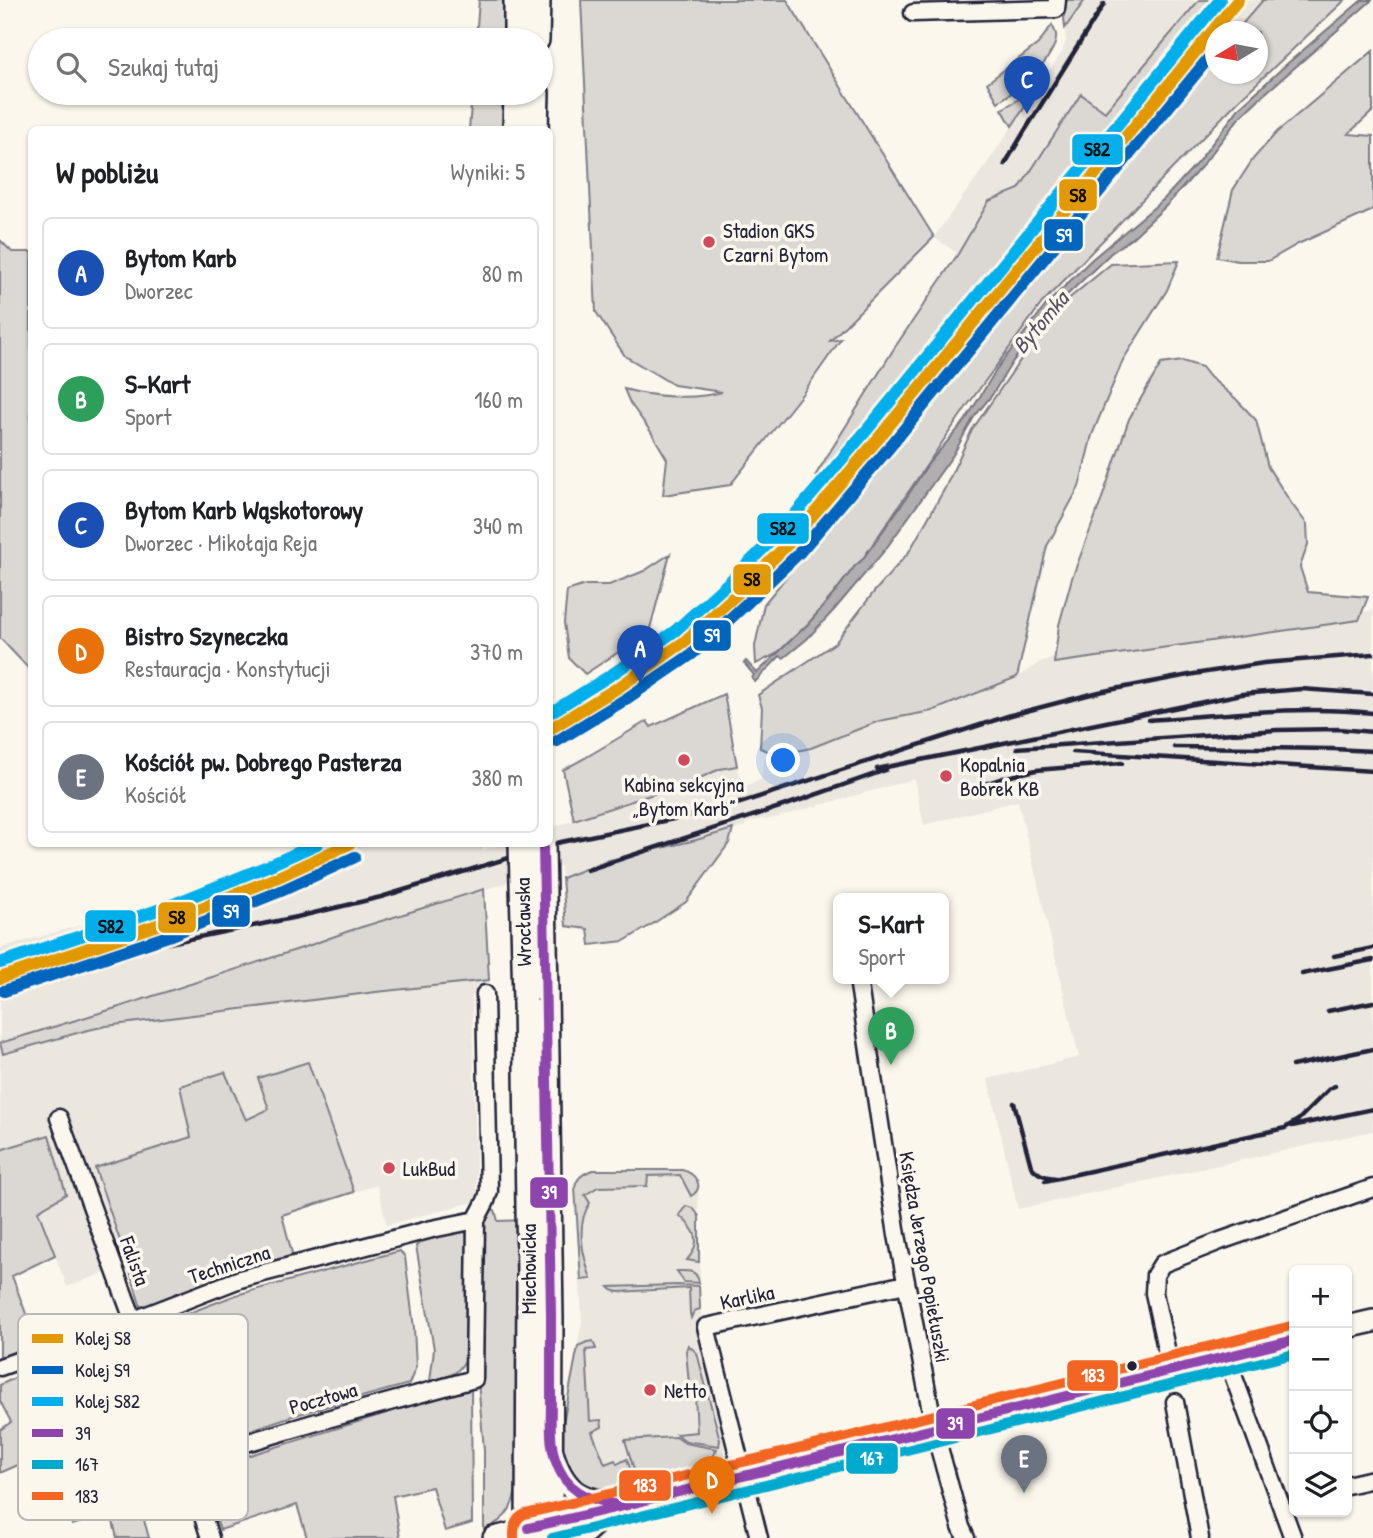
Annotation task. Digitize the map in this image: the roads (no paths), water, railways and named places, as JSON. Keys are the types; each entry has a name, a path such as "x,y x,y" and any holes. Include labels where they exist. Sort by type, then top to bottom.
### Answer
{"main road":[{"path":"516,0 516,28"},
{"path":"537,28 538,0"},
{"path":"515,126 516,105"},
{"path":"536,126 537,105"},
{"name":"Wrocławska","path":"521,847 535,996"},
{"name":"Wrocławska","path":"535,996 543,847"},
{"name":"Miechowicka","path":"535,996 548,1180 551,1441 539,1532"},
{"name":"Miechowicka","path":"535,996 527,1195 539,1532"}],"street":[{"path":"913,13 1056,9 1057,0"},
{"name":"Księdza Jerzego Popiełuszki","path":"859,984 906,1284 934,1429 966,1538"},
{"path":"476,1220 489,1191 485,994"},
{"name":"Falista","path":"60,1118 132,1314"},
{"path":"1171,1371 1154,1293 1155,1275 1162,1264 1373,1188"},
{"name":"Techniczna","path":"150,1314 240,1279 476,1220"},
{"name":"Pocztowa","path":"248,1442 474,1379 476,1220"},
{"name":"Karlika","path":"759,1538 706,1327 906,1284"},
{"path":"1352,1326 1373,1321"},
{"path":"494,1538 539,1532 622,1506 1289,1341"},
{"path":"1226,1356 1287,1499 1293,1538"},
{"name":"Techniczna","path":"0,1367 18,1361"},
{"path":"1175,1402 1200,1538"},
{"path":"551,1441 559,1473 572,1489 600,1502 622,1506"},
{"path":"1352,1484 1373,1479"},
{"path":"579,1538 600,1519 622,1506"},
{"name":"Falista","path":"203,1520 209,1538"}],"water":[{"name":"Bytomka","path":"1362,0 1372,0 1239,118 1168,204 1067,295 1013,361 992,395 974,417 953,455 885,550 807,639 785,657 780,656 755,682 752,678 754,675 744,663 746,661 757,673 808,624 832,596 862,560 928,464 965,421 998,367 1047,304 1091,260 1164,199 1197,163 1240,107"}],"railway":[{"path":"1026,129 1104,4"},
{"path":"1005,164 1030,122"},
{"path":"553,844 740,803 1011,715 1099,692 1264,663 1373,654"},
{"path":"877,769 1242,694 1301,689 1373,694"},
{"path":"1149,720 1289,710 1373,713"},
{"path":"1017,748 1277,730 1339,729 1373,732"},
{"path":"1174,747 1373,751"},
{"path":"1073,752 1373,771"},
{"path":"968,790 1036,770 1122,763"},
{"path":"587,870 886,770"},
{"path":"3,977 297,917 381,897 545,847"},
{"path":"1334,956 1373,948"},
{"path":"1302,974 1373,960"},
{"path":"1328,1011 1373,1002"},
{"path":"1292,1066 1373,1049"},
{"path":"1045,1181 1285,1128 1298,1120 1335,1086"},
{"path":"1014,1103 1031,1166 1042,1175 1056,1178"},
{"path":"1292,1126 1373,1109"}],"rail line":[{"name":"S82","path":"553,711 675,631 779,533 1220,0"},
{"name":"S8","path":"553,727 619,687 684,642 789,543 877,440 1238,0"},
{"name":"S9","path":"557,741 692,654 799,553 888,449 1205,62"},
{"name":"S82","path":"0,963 161,909 310,847"},
{"name":"S8","path":"0,978 166,922 276,878 343,847"},
{"name":"S9","path":"4,991 171,935 281,891 355,857"}],"place":[{"name":"Bytom Karb Wąskotorowy","path":"1027,114"},
{"name":"Stadion GKS Czarni Bytom","path":"709,242"},
{"name":"Bytom Karb","path":"640,683"},
{"name":"Kabina sekcyjna „Bytom Karb”","path":"684,760"},
{"name":"Kopalnia Bobrek KB","path":"946,776"},
{"name":"S-Kart","path":"891,1065"},
{"name":"LukBud","path":"389,1168"},
{"name":"Netto","path":"650,1390"},
{"name":"Kościół pw. Dobrego Pasterza","path":"1024,1493"},
{"name":"Bistro Szyneczka","path":"712,1514"}]}
